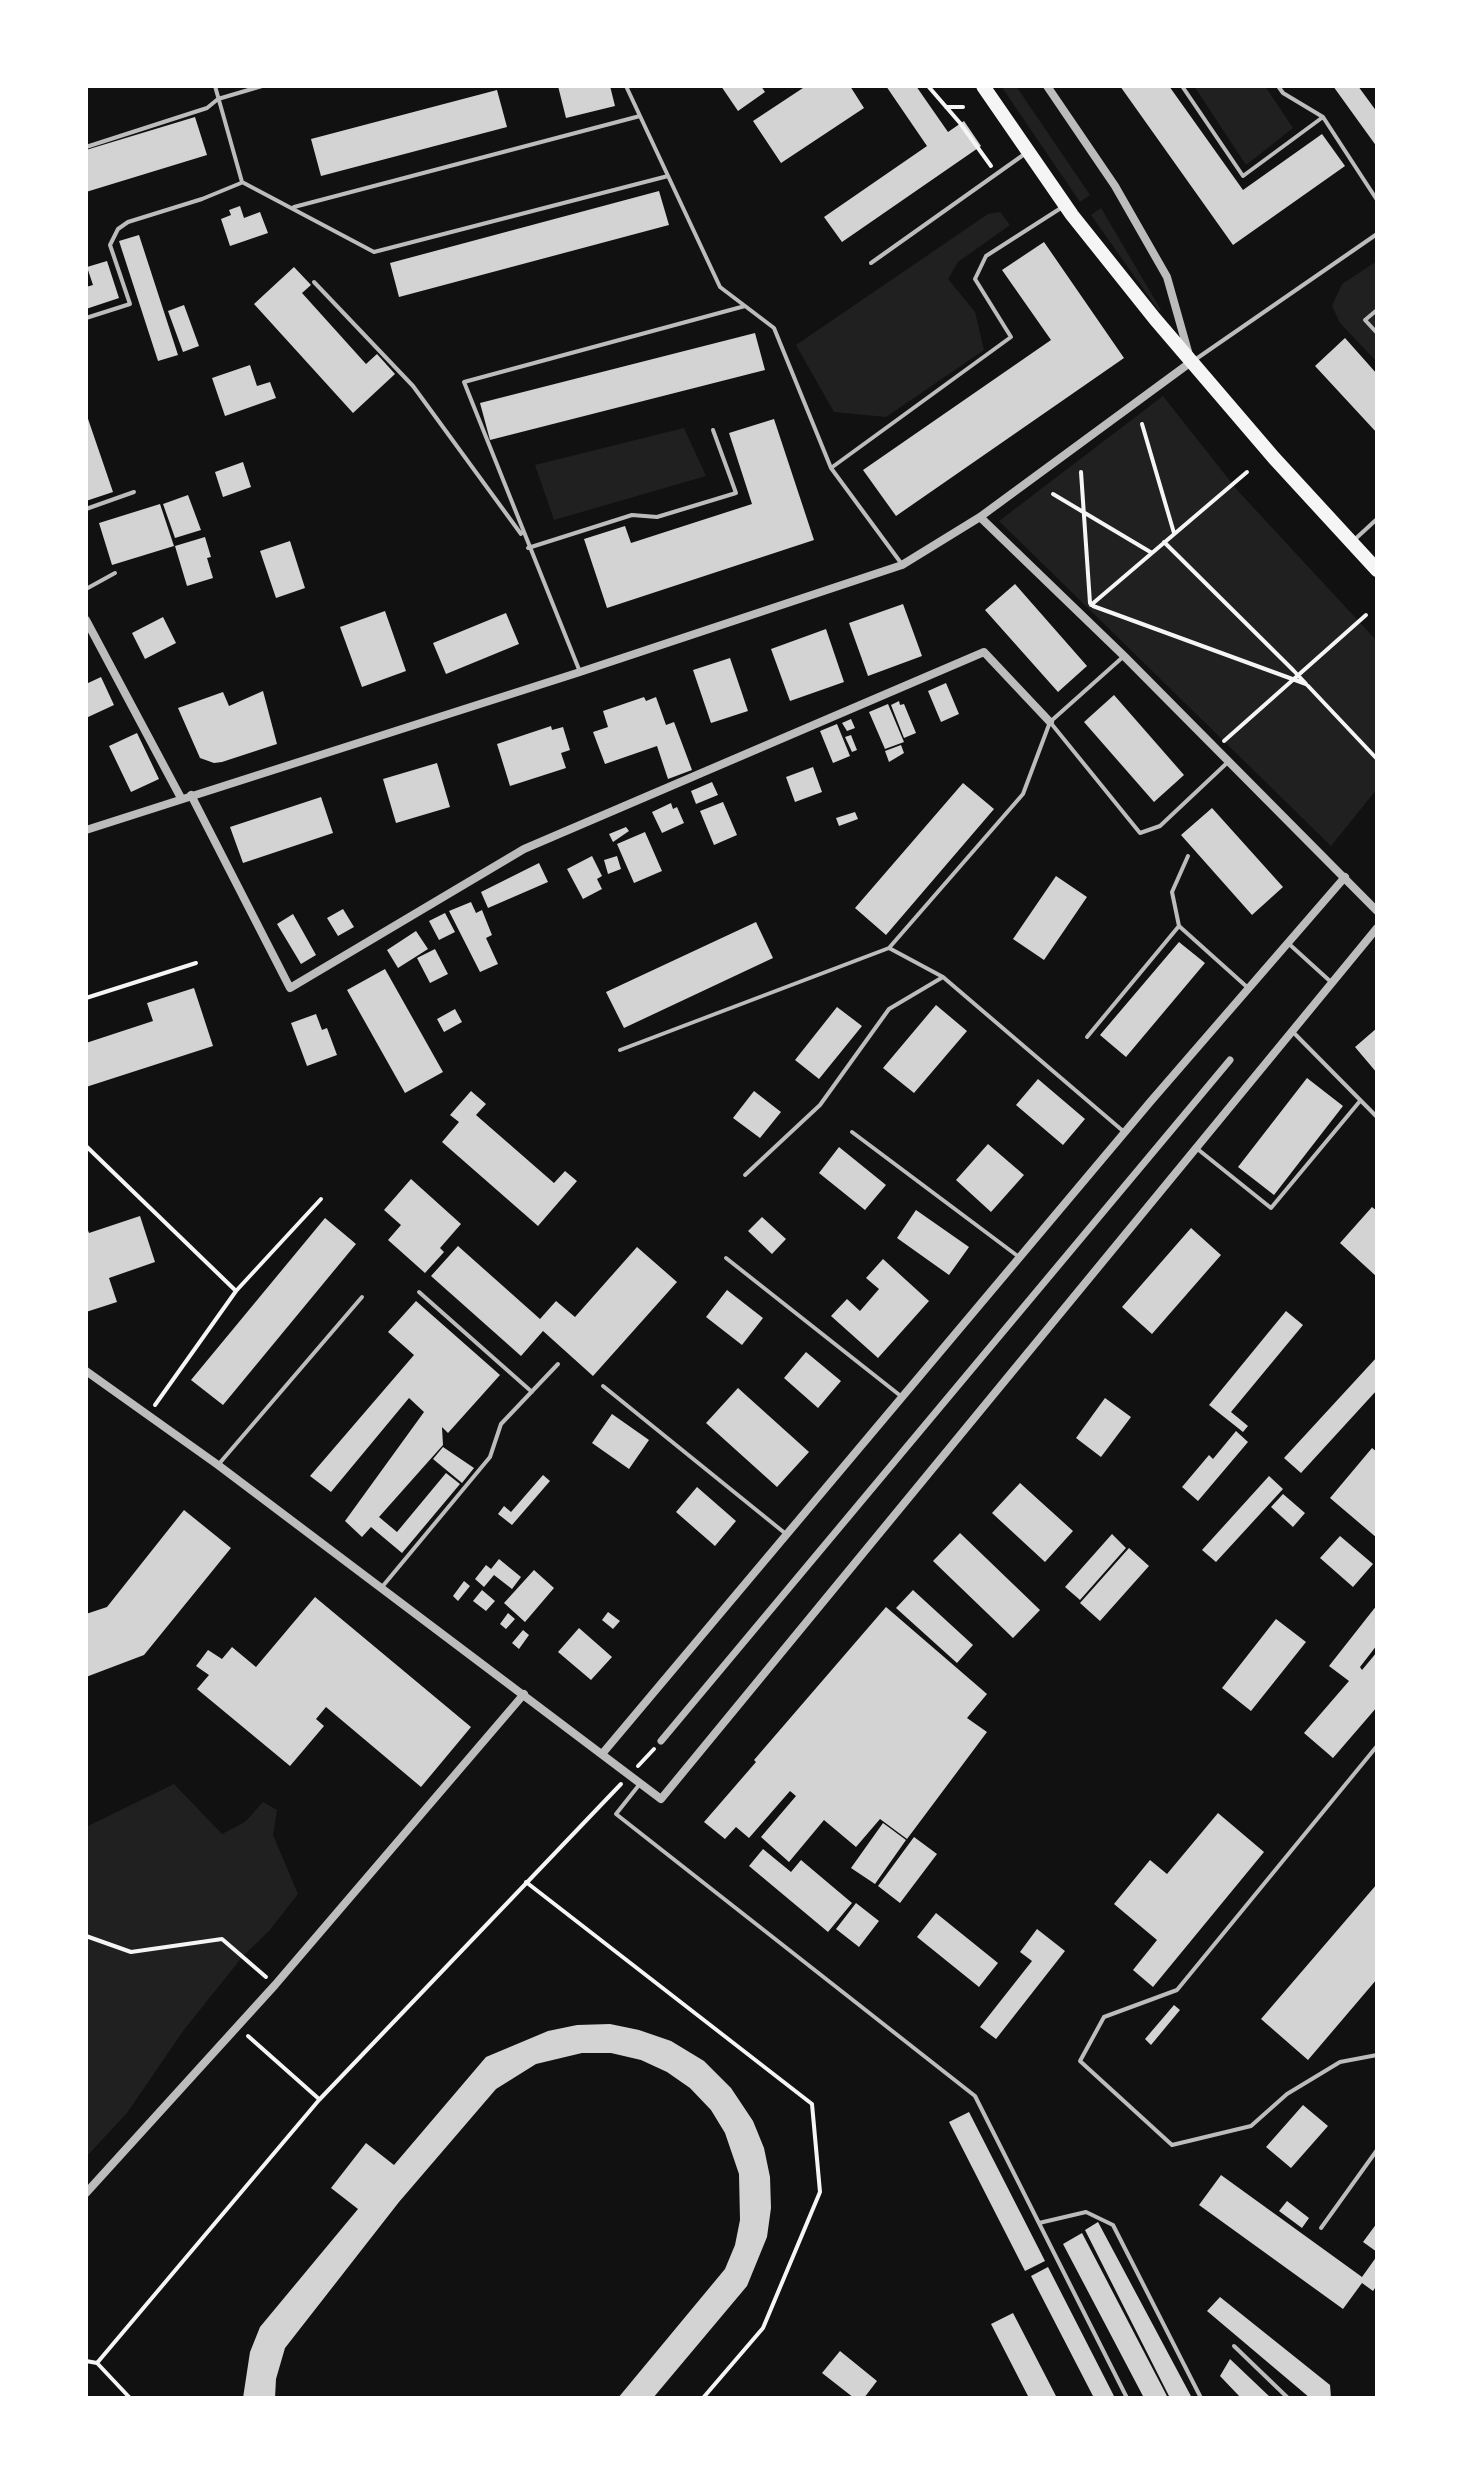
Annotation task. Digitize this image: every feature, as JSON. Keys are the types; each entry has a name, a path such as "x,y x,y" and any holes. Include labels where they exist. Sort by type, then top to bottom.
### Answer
{"main road":[{"path":"983,86 1065,205 1191,362 1377,570"}],"street":[{"path":"86,830 902,565 980,517 1191,362 1167,277 1115,186 1047,86"},
{"path":"980,517 1372,902 1377,911"},
{"path":"86,620 181,798"},
{"path":"191,795 290,988 524,849 984,652 1050,722"},
{"path":"602,1754 1019,1257 1345,877"},
{"path":"86,1371 382,1587 661,1799 1377,928"},
{"path":"661,1741 1230,1060"},
{"path":"86,2193 275,1985 524,1694"}],"lane":[{"path":"215,86 242,182 374,252 668,176"},
{"path":"86,147 207,108 218,99 262,86"},
{"path":"626,86 720,287 774,328 831,468 902,565"},
{"path":"1182,86 1243,176 1323,117"},
{"path":"1278,86 1283,93 1323,117 1377,200"},
{"path":"292,208 640,116"},
{"path":"871,263 1028,152"},
{"path":"86,318 130,304 110,245 118,229 128,222 242,182"},
{"path":"831,468 1011,337 975,279 986,256 1065,205"},
{"path":"1191,362 1377,234"},
{"path":"314,282 413,386 525,539"},
{"path":"580,672 464,382 745,306"},
{"path":"1377,310 1365,320 1377,333"},
{"path":"528,548 632,515 657,517 736,493 713,430"},
{"path":"86,509 134,492"},
{"path":"1351,542 1377,519"},
{"path":"86,589 115,573"},
{"path":"620,1050 889,948 1023,794 1050,722 1124,656"},
{"path":"1050,722 1140,833 1160,826 1228,762"},
{"path":"1188,856 1172,892 1179,926 1249,988"},
{"path":"1087,1037 1179,926"},
{"path":"1288,943 1331,982"},
{"path":"889,948 943,977 1125,1132"},
{"path":"745,1175 820,1105 889,1009 943,977"},
{"path":"1291,1031 1377,1117"},
{"path":"1195,1147 1271,1208 1360,1101"},
{"path":"852,1132 1019,1257"},
{"path":"726,1258 902,1397"},
{"path":"419,1292 532,1392"},
{"path":"218,1465 362,1297"},
{"path":"382,1587 490,1457 501,1424 558,1364"},
{"path":"603,1386 786,1534"},
{"path":"1377,1746 1177,1990 1104,2017 1080,2061 1172,2145 1251,2126 1287,2094 1340,2062 1377,2055"},
{"path":"641,1783 616,1814 975,2096 1127,2398"},
{"path":"1321,2228 1377,2150"},
{"path":"1039,2223 1086,2212 1113,2225 1201,2398"},
{"path":"1234,2346 1288,2398"}],"path":[{"path":"928,86 998,175"},
{"path":"946,107 963,107"},
{"path":"1142,424 1174,533"},
{"path":"1081,472 1091,605"},
{"path":"1091,605 1247,472"},
{"path":"1053,494 1152,553"},
{"path":"1164,542 1307,684 1377,759"},
{"path":"1091,605 1291,681 1307,684"},
{"path":"1215,749 1366,615"},
{"path":"86,998 196,963"},
{"path":"86,1146 236,1291"},
{"path":"148,1415 236,1291 321,1199"},
{"path":"97,2363 319,2100 661,1741"},
{"path":"526,1882 812,2104 820,2192 763,2328 703,2398"},
{"path":"86,1936 131,1952 222,1939 275,1985"},
{"path":"236,2028 319,2100"},
{"path":"86,2361 97,2363 130,2398"}],"shaded area":[{"path":"1001,86 1016,86 1090,195 1080,202"},
{"path":"1194,86 1265,86 1293,128 1246,165"},
{"path":"1101,208 1161,310 1091,215"},
{"path":"1000,212 1010,225 958,262 948,279 975,312 984,350 886,417 834,412 796,345 988,214"},
{"path":"1377,261 1377,362 1340,323 1332,306 1342,284"},
{"path":"1163,396 1238,491 1377,641 1377,789 1331,846 999,521"},
{"path":"684,428 706,476 554,520 535,465"},
{"path":"174,1784 222,1834 245,1822 263,1802 277,1810 273,1835 298,1894 183,2031 127,2113 86,2157 86,1827"}],"building":[{"path":"558,86 610,86 615,106 566,118"},
{"path":"721,86 761,86 765,92 738,111"},
{"path":"806,86 850,86 864,108 781,163 753,121"},
{"path":"886,86 916,86 948,132 964,121 981,146 842,242 824,217 927,146"},
{"path":"1120,86 1169,86 1243,190 1322,134 1345,166 1233,245"},
{"path":"1333,86 1358,86 1377,112 1377,147"},
{"path":"497,90 507,127 321,176 311,139"},
{"path":"195,117 207,155 86,192 86,150"},
{"path":"659,191 669,225 399,297 390,263"},
{"path":"240,206 244,218 260,212 268,233 230,246 221,219 231,215 229,210"},
{"path":"139,235 178,355 158,361 119,241"},
{"path":"1044,242 1124,358 896,516 863,470 1051,340 1002,270"},
{"path":"107,261 119,298 86,309 86,287 93,285 87,267"},
{"path":"294,267 311,285 302,293 366,364 377,354 395,374 353,413 254,304"},
{"path":"184,305 199,346 183,352 168,311"},
{"path":"755,333 765,370 490,440 480,403"},
{"path":"1345,338 1377,374 1377,433 1315,366"},
{"path":"250,365 257,386 270,382 276,398 225,416 212,378"},
{"path":"86,413 113,492 86,501"},
{"path":"774,419 814,540 607,608 584,539 625,526 631,543 752,504 729,433"},
{"path":"243,462 251,487 223,497 215,472"},
{"path":"188,495 201,530 175,538 163,504"},
{"path":"160,504 174,546 112,565 99,523"},
{"path":"205,537 213,578 187,586 175,546"},
{"path":"290,541 305,588 276,598 260,551"},
{"path":"1015,584 1087,666 1058,692 985,610"},
{"path":"903,604 922,656 868,676 849,623"},
{"path":"385,611 406,671 362,687 340,627"},
{"path":"506,613 519,644 446,674 433,643"},
{"path":"163,617 176,643 145,659 132,633"},
{"path":"826,629 844,682 790,701 771,649"},
{"path":"730,658 748,711 711,723 693,670"},
{"path":"101,677 114,705 86,718 86,684"},
{"path":"946,683 959,714 941,722 928,691"},
{"path":"263,691 277,744 222,762 214,763 200,758 178,708 223,692 229,706"},
{"path":"1114,695 1184,775 1154,802 1084,722"},
{"path":"644,697 646,701 656,697 666,725 674,722 692,770 668,779 657,746 605,764 593,732 608,727 603,711"},
{"path":"899,701 900,705 904,704 916,733 904,738 891,705"},
{"path":"888,704 904,742 885,749 869,712"},
{"path":"851,719 855,728 847,731 842,723"},
{"path":"837,724 850,756 833,763 820,731"},
{"path":"551,726 552,730 563,727 570,750 561,753 566,768 510,786 497,744"},
{"path":"137,733 159,779 131,792 109,746"},
{"path":"851,735 857,750 852,752 845,737"},
{"path":"901,745 904,753 889,762 885,751"},
{"path":"437,763 450,807 396,823 383,779"},
{"path":"813,767 822,792 795,802 786,777"},
{"path":"712,782 718,795 696,804 691,791"},
{"path":"963,783 994,809 886,935 855,908"},
{"path":"321,797 333,833 243,863 230,827"},
{"path":"723,802 737,835 714,845 700,811"},
{"path":"671,803 673,809 677,807 684,823 662,833 652,812"},
{"path":"1212,808 1283,887 1252,915 1181,835"},
{"path":"855,812 858,819 839,826 836,818"},
{"path":"626,827 629,831 613,842 609,834"},
{"path":"645,832 662,871 634,883 617,844"},
{"path":"592,856 602,876 597,879 602,889 583,899 567,869"},
{"path":"617,856 621,869 608,874 604,860"},
{"path":"539,863 548,882 488,908 481,892"},
{"path":"1056,876 1087,897 1044,960 1013,939"},
{"path":"471,902 476,913 482,910 492,935 486,938 498,964 480,972 449,911"},
{"path":"343,909 354,927 338,936 327,918"},
{"path":"445,913 455,932 439,940 429,921"},
{"path":"293,914 316,955 301,964 277,924"},
{"path":"756,922 773,958 624,1028 606,992"},
{"path":"416,931 428,949 398,968 387,950"},
{"path":"1179,942 1205,963 1126,1057 1100,1035"},
{"path":"435,949 448,974 430,983 417,958"},
{"path":"385,969 443,1072 405,1093 347,990"},
{"path":"194,988 213,1046 86,1087 86,1043 153,1021 147,1003"},
{"path":"936,1005 967,1031 914,1093 883,1068"},
{"path":"837,1007 862,1026 819,1079 795,1060"},
{"path":"455,1009 462,1022 444,1032 437,1019"},
{"path":"316,1014 322,1030 327,1028 337,1055 307,1066 291,1023"},
{"path":"1377,1028 1377,1073 1355,1047"},
{"path":"1307,1078 1343,1106 1274,1195 1238,1167"},
{"path":"1038,1079 1085,1119 1063,1145 1016,1105"},
{"path":"471,1091 486,1104 476,1115 554,1183 565,1171 577,1181 538,1226 442,1142 459,1122 450,1115"},
{"path":"754,1091 781,1112 760,1138 733,1118"},
{"path":"988,1144 1024,1175 991,1212 956,1180"},
{"path":"839,1147 886,1185 865,1210 819,1173"},
{"path":"411,1179 461,1224 440,1248 444,1252 425,1273 388,1240 401,1225 384,1210"},
{"path":"1372,1207 1377,1211 1377,1277 1340,1243"},
{"path":"916,1210 969,1247 949,1275 897,1238"},
{"path":"140,1216 155,1262 109,1278 117,1302 86,1312 86,1225 89,1233"},
{"path":"762,1217 786,1239 772,1254 748,1231"},
{"path":"325,1218 356,1244 223,1405 191,1380"},
{"path":"1191,1228 1221,1255 1152,1334 1122,1307"},
{"path":"458,1246 540,1319 556,1301 575,1317 637,1247 677,1282 593,1376 543,1331 521,1356 431,1276"},
{"path":"883,1259 929,1301 878,1358 831,1316 847,1299 860,1311 879,1289 866,1278"},
{"path":"727,1290 763,1318 742,1345 706,1317"},
{"path":"416,1301 500,1375 448,1433 442,1427 443,1445 379,1517 397,1532 446,1473 460,1484 402,1553 371,1527 362,1537 345,1521 424,1412 409,1398 331,1492 310,1476 414,1355 388,1332"},
{"path":"1286,1311 1303,1325 1231,1412 1248,1426 1243,1432 1209,1405"},
{"path":"806,1352 841,1381 818,1408 784,1378"},
{"path":"1377,1357 1377,1390 1301,1473 1284,1458"},
{"path":"738,1388 809,1452 777,1487 706,1423"},
{"path":"1105,1398 1131,1417 1101,1457 1076,1438"},
{"path":"612,1414 649,1440 629,1469 592,1443"},
{"path":"1236,1431 1248,1442 1198,1501 1182,1487 1209,1455 1213,1459"},
{"path":"443,1447 474,1468 462,1483 433,1459"},
{"path":"1372,1448 1377,1452 1377,1538 1330,1498"},
{"path":"543,1475 550,1481 512,1525 498,1514 504,1506 511,1512"},
{"path":"1269,1476 1283,1489 1216,1562 1202,1550"},
{"path":"1020,1483 1073,1531 1045,1562 992,1513"},
{"path":"697,1487 736,1521 715,1546 676,1512"},
{"path":"1283,1494 1305,1513 1293,1527 1271,1507"},
{"path":"184,1510 231,1548 144,1655 86,1677 86,1614 107,1607"},
{"path":"960,1533 1040,1610 1013,1638 933,1561"},
{"path":"1112,1534 1126,1548 1080,1600 1065,1587"},
{"path":"1340,1536 1373,1564 1353,1587 1320,1558"},
{"path":"1129,1548 1149,1566 1100,1621 1080,1603"},
{"path":"499,1559 521,1577 512,1589 494,1575 484,1587 475,1579 486,1565 491,1569"},
{"path":"534,1570 554,1588 525,1622 504,1603"},
{"path":"464,1581 470,1586 458,1601 453,1596"},
{"path":"482,1590 495,1601 486,1611 473,1601"},
{"path":"913,1590 973,1645 957,1663 896,1608"},
{"path":"315,1597 471,1727 421,1787 326,1707 316,1719 324,1726 290,1766 197,1689 209,1675 196,1666 208,1650 222,1659 232,1647 256,1667"},
{"path":"1377,1605 1377,1645 1360,1667 1362,1670 1377,1652 1377,1707 1333,1758 1304,1733 1349,1681 1329,1666"},
{"path":"886,1607 987,1694 967,1718 987,1732 907,1839 880,1819 856,1847 824,1820 789,1862 761,1837 796,1796 790,1791 749,1838 736,1827 725,1839 704,1822"},
{"path":"608,1612 620,1621 613,1629 602,1620"},
{"path":"508,1613 515,1619 506,1629 500,1624"},
{"path":"1276,1619 1306,1642 1251,1711 1222,1688"},
{"path":"579,1628 612,1657 591,1680 558,1652"},
{"path":"523,1630 529,1635 519,1649 512,1643"},
{"path":"1218,1813 1264,1852 1153,1987 1133,1970 1157,1940 1114,1904 1150,1860 1167,1874"},
{"path":"883,1823 906,1840 875,1884 851,1868"},
{"path":"914,1837 937,1854 900,1903 878,1886"},
{"path":"763,1849 791,1872 801,1860 852,1903 828,1932 749,1866"},
{"path":"1377,1884 1377,1979 1308,2060 1261,2019"},
{"path":"856,1903 879,1921 859,1947 836,1929"},
{"path":"936,1913 998,1963 979,1987 917,1937"},
{"path":"1037,1929 1065,1951 996,2039 980,2027 1032,1961 1020,1952"},
{"path":"1174,2005 1180,2010 1151,2045 1145,2039"},
{"path":"610,2024 671,2041 704,2061 731,2088 753,2121 764,2148 770,2177 771,2208 767,2237 747,2286 653,2398 618,2398 725,2269 735,2245 740,2220 739,2174 725,2133 711,2110 690,2088 667,2072 641,2060 611,2053 582,2053 536,2064 496,2089 399,2202 285,2348 276,2379 275,2398 243,2398 250,2352 260,2327 358,2209 331,2188 366,2143 394,2165 486,2057 548,2031 577,2025"},
{"path":"1303,2105 1328,2126 1291,2168 1266,2147"},
{"path":"969,2112 1045,2261 1025,2271 949,2122"},
{"path":"1221,2175 1362,2277 1377,2256 1377,2285 1373,2291 1362,2283 1343,2309 1199,2205"},
{"path":"1287,2201 1309,2218 1302,2228 1279,2211"},
{"path":"1098,2222 1192,2398 1170,2398 1085,2230"},
{"path":"1377,2223 1377,2252 1363,2242"},
{"path":"1082,2233 1168,2398 1144,2398 1063,2244"},
{"path":"1048,2267 1115,2398 1094,2398 1031,2276"},
{"path":"1220,2297 1330,2385 1331,2398 1310,2398 1207,2311"},
{"path":"1013,2313 1057,2398 1029,2398 991,2324"},
{"path":"840,2351 877,2381 864,2398 854,2398 822,2373"},
{"path":"1230,2359 1271,2398 1241,2398 1220,2376"}]}
